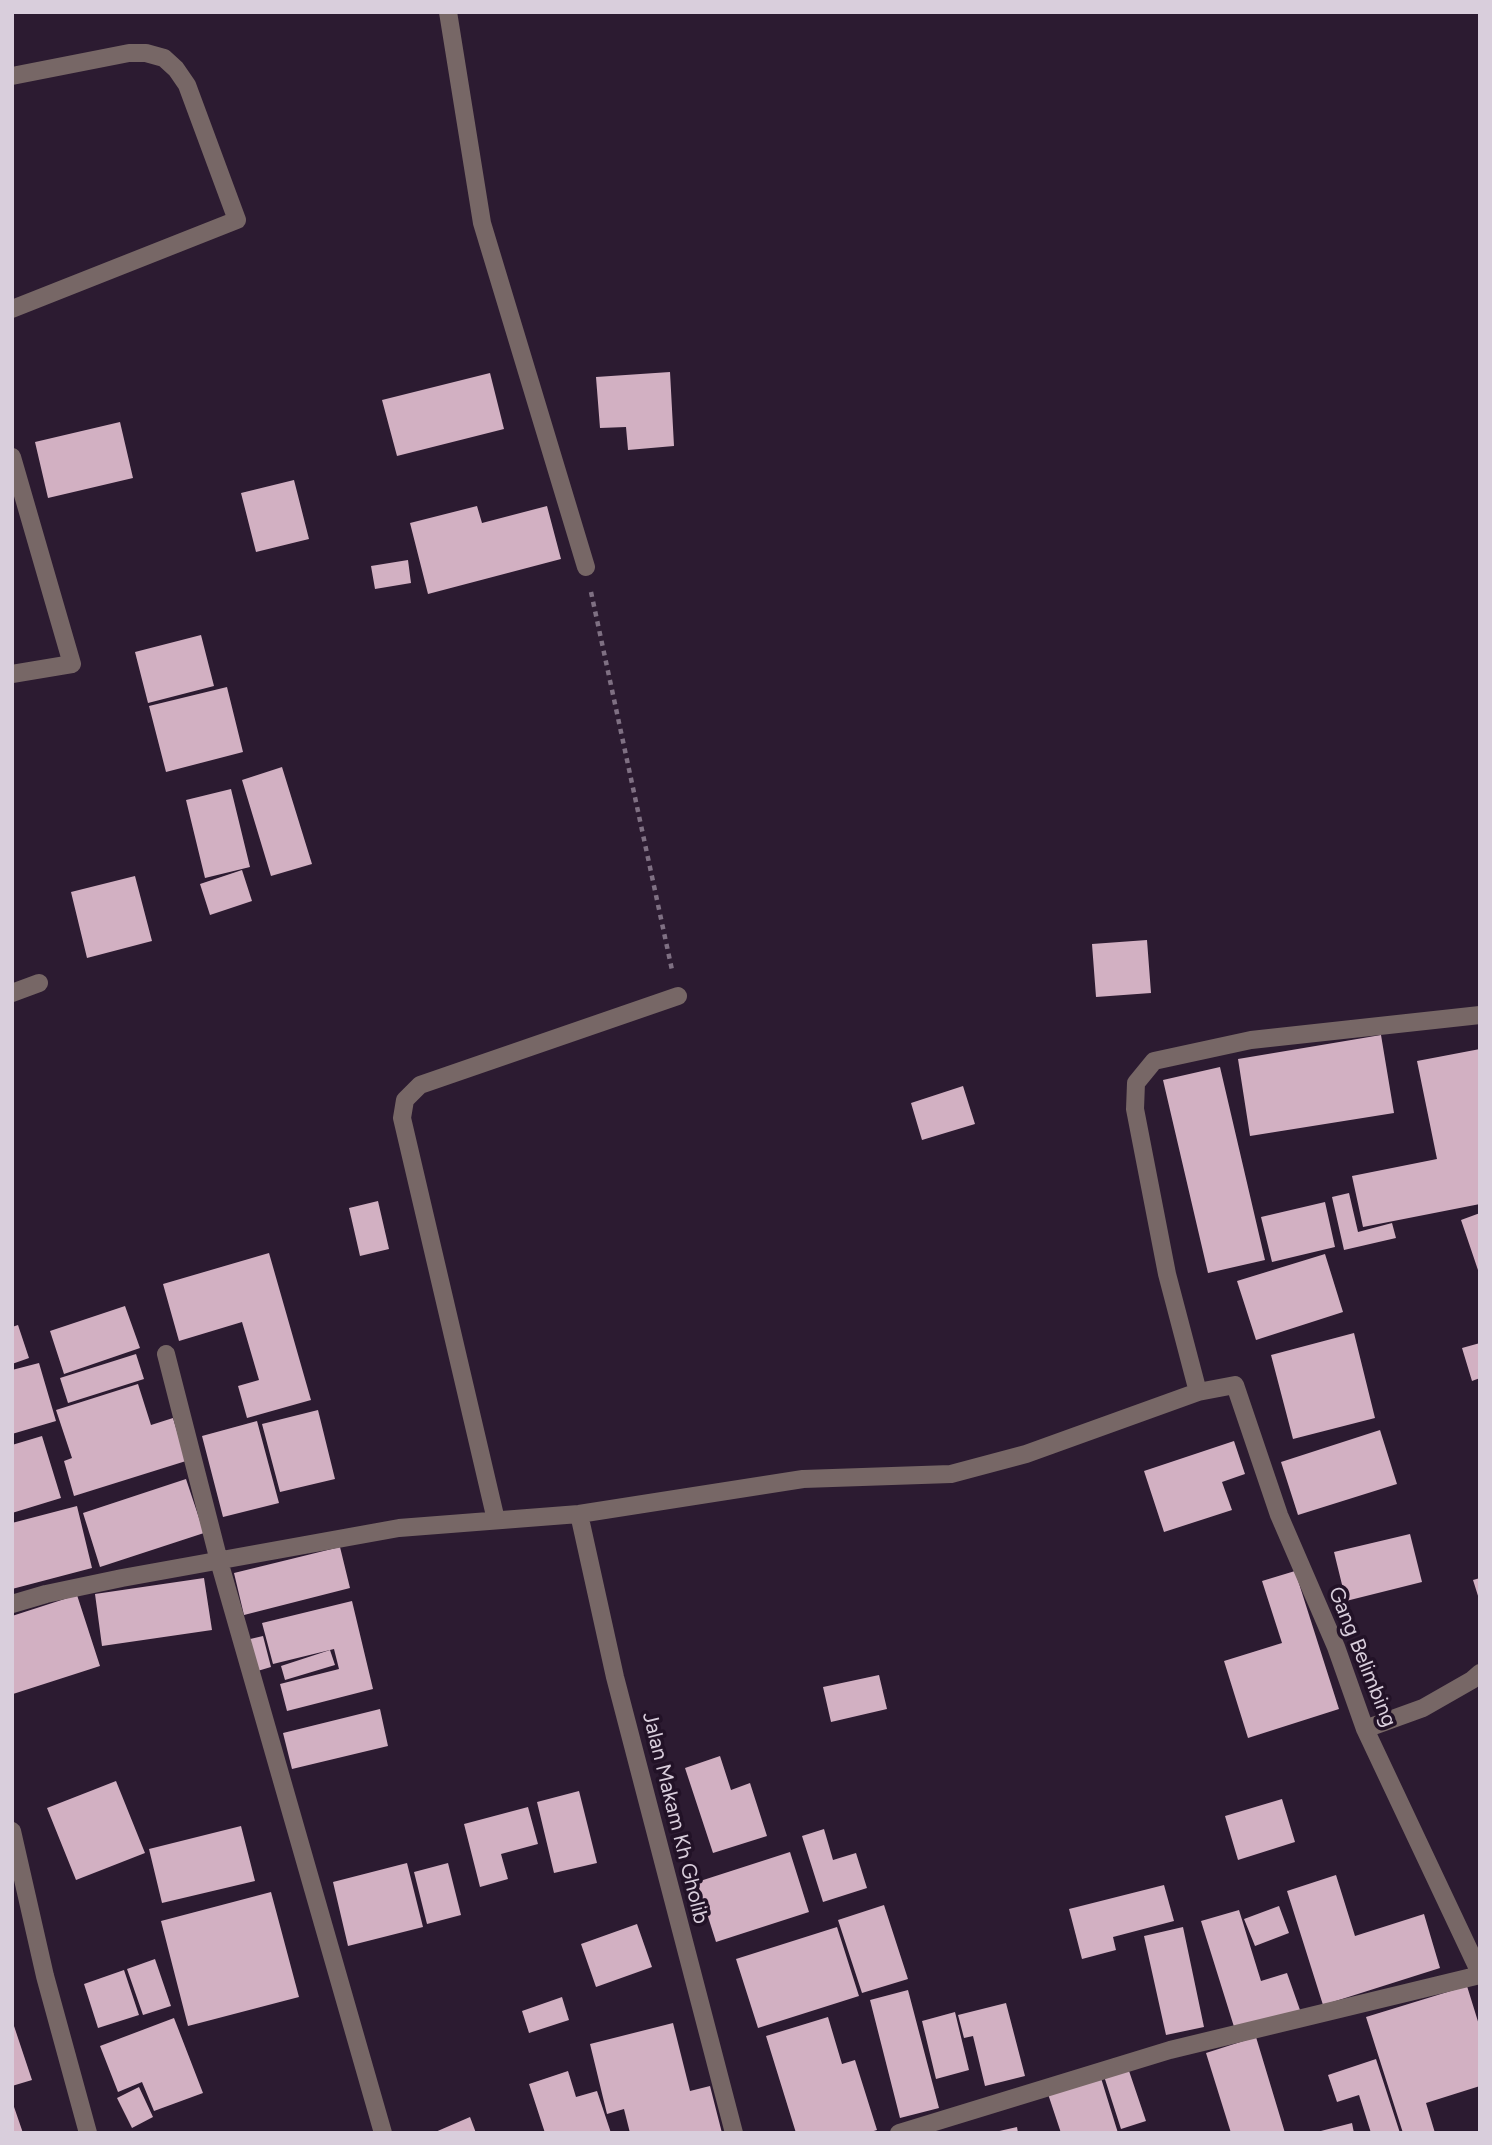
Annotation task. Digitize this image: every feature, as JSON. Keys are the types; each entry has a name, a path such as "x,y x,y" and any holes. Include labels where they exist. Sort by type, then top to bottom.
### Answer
{"street":[{"path":"447,12 482,223 586,567"},
{"path":"12,76 129,53 146,53 164,58 187,85 237,220 12,309"},
{"path":"12,457 72,664 12,674"},
{"path":"12,993 39,983"},
{"path":"496,1520 402,1118 405,1100 420,1085 678,996"},
{"path":"12,1604 46,1594 399,1528 579,1514 803,1479 951,1474 1026,1454 1198,1392 1167,1275 1135,1109 1136,1083 1154,1061 1251,1040 1480,1015"},
{"path":"166,1354 219,1561 383,2133"},
{"name":"Gang Belimbing","path":"1198,1392 1235,1385 1279,1515 1336,1647 1365,1729 1480,1974"},
{"name":"Jalan Makam Kh Gholib","path":"579,1514 619,1690 734,2133"},
{"path":"1365,1729 1423,1709 1472,1680 1480,1672"},
{"path":"12,1831 46,1976 88,2133"},
{"path":"900,2133 1170,2050 1480,1974"}],"path":[{"path":"586,567 678,996"}],"building":[{"path":"670,372 674,446 628,450 626,427 600,428 596,377"},
{"path":"490,373 504,429 397,456 382,400"},
{"path":"120,422 133,478 48,498 35,442"},
{"path":"294,480 309,539 256,552 241,493"},
{"path":"477,506 482,523 547,506 561,559 428,594 410,523"},
{"path":"408,560 411,583 375,589 371,566"},
{"path":"201,635 214,686 148,703 135,652"},
{"path":"227,687 243,752 166,772 149,706"},
{"path":"282,767 312,864 271,876 242,780"},
{"path":"231,789 250,867 205,878 186,800"},
{"path":"242,870 252,901 210,915 200,884"},
{"path":"135,876 152,941 87,958 71,892"},
{"path":"1147,940 1151,993 1096,997 1092,944"},
{"path":"1381,1035 1394,1113 1250,1136 1238,1059"},
{"path":"1480,1049 1480,1204 1363,1227 1352,1176 1437,1159 1417,1061"},
{"path":"1220,1067 1265,1260 1208,1273 1163,1080"},
{"path":"963,1086 975,1124 922,1140 911,1103"},
{"path":"1349,1193 1358,1232 1392,1223 1396,1238 1344,1250 1332,1197"},
{"path":"378,1201 389,1249 360,1256 349,1208"},
{"path":"1325,1202 1335,1247 1272,1262 1261,1217"},
{"path":"1480,1213 1480,1273 1479,1273 1461,1220"},
{"path":"269,1253 311,1400 247,1418 238,1386 259,1380 242,1322 179,1341 163,1284"},
{"path":"1325,1254 1343,1312 1256,1340 1237,1281"},
{"path":"125,1306 140,1348 64,1374 50,1331"},
{"path":"18,1325 29,1358 12,1364 12,1327"},
{"path":"1354,1333 1375,1418 1293,1439 1271,1355"},
{"path":"1480,1343 1480,1378 1472,1381 1462,1348"},
{"path":"136,1354 144,1379 68,1403 60,1378"},
{"path":"39,1363 56,1421 12,1434 12,1370"},
{"path":"138,1384 151,1425 173,1418 186,1461 74,1496 64,1461 72,1458 56,1410"},
{"path":"318,1410 335,1479 280,1492 262,1424"},
{"path":"257,1421 279,1503 223,1517 202,1436"},
{"path":"1380,1430 1397,1484 1298,1515 1281,1462"},
{"path":"42,1436 61,1498 12,1513 12,1445"},
{"path":"1234,1441 1245,1474 1222,1482 1232,1510 1164,1532 1144,1471"},
{"path":"186,1479 204,1533 100,1567 83,1513"},
{"path":"77,1506 92,1568 12,1589 12,1523"},
{"path":"1410,1534 1422,1582 1346,1601 1334,1552"},
{"path":"340,1547 350,1588 244,1615 234,1573"},
{"path":"1295,1571 1339,1709 1248,1738 1224,1661 1282,1643 1262,1581"},
{"path":"204,1578 212,1630 102,1646 95,1594"},
{"path":"1480,1578 1480,1599 1479,1599 1473,1580"},
{"path":"77,1595 100,1666 13,1694 12,1616"},
{"path":"352,1601 373,1689 287,1711 280,1684 339,1669 334,1649 273,1664 262,1623"},
{"path":"263,1636 271,1667 254,1672 246,1640"},
{"path":"330,1650 335,1665 285,1680 281,1666"},
{"path":"879,1675 887,1709 831,1722 823,1687"},
{"path":"380,1709 388,1746 292,1769 283,1733"},
{"path":"720,1756 731,1790 750,1783 767,1836 713,1853 685,1768"},
{"path":"116,1781 145,1853 76,1880 47,1808"},
{"path":"579,1791 597,1863 554,1873 537,1802"},
{"path":"1282,1799 1295,1842 1238,1860 1225,1816"},
{"path":"528,1807 538,1844 501,1854 508,1879 480,1887 464,1824"},
{"path":"241,1826 255,1881 162,1903 149,1849"},
{"path":"824,1829 833,1860 856,1853 867,1888 823,1902 802,1836"},
{"path":"790,1852 809,1912 716,1942 697,1882"},
{"path":"407,1863 423,1927 348,1946 333,1882"},
{"path":"448,1863 461,1915 427,1924 414,1872"},
{"path":"1336,1875 1355,1936 1424,1914 1440,1968 1323,2005 1287,1891"},
{"path":"1164,1885 1174,1921 1113,1937 1116,1950 1082,1959 1069,1909"},
{"path":"271,1892 299,1997 188,2026 161,1921"},
{"path":"884,1905 908,1979 862,1993 838,1920"},
{"path":"1279,1906 1289,1933 1255,1946 1244,1919"},
{"path":"1239,1910 1261,1981 1287,1973 1300,2010 1235,2030 1201,1921"},
{"path":"637,1924 652,1967 596,1987 581,1944"},
{"path":"837,1927 859,1996 758,2028 736,1959"},
{"path":"1183,1927 1204,2027 1166,2035 1144,1936"},
{"path":"155,1959 171,2006 143,2015 127,1969"},
{"path":"124,1970 139,2015 98,2028 84,1984"},
{"path":"1467,1986 1480,2028 1480,2086 1426,2103 1435,2133 1403,2133 1366,2017"},
{"path":"908,1990 939,2108 900,2118 870,2000"},
{"path":"562,1997 569,2020 529,2033 522,2011"},
{"path":"1006,2003 1025,2076 985,2086 973,2036 964,2038 958,2015"},
{"path":"955,2012 969,2070 936,2079 922,2021"},
{"path":"828,2017 842,2064 855,2060 877,2130 867,2133 796,2133 766,2036"},
{"path":"174,2018 203,2093 154,2111 142,2082 118,2092 100,2046"},
{"path":"12,2020 32,2080 12,2086"},
{"path":"673,2023 690,2091 710,2086 722,2133 630,2133 624,2109 607,2114 590,2044"},
{"path":"1256,2037 1285,2133 1231,2133 1206,2053"},
{"path":"1376,2059 1400,2133 1371,2133 1359,2095 1337,2102 1328,2075"},
{"path":"1127,2065 1146,2121 1121,2129 1103,2073"},
{"path":"568,2071 576,2097 597,2091 611,2133 545,2133 529,2084"},
{"path":"1101,2078 1118,2133 1061,2133 1048,2094"},
{"path":"139,2087 153,2117 132,2128 117,2098"},
{"path":"13,2104 23,2133 12,2133"},
{"path":"470,2117 476,2133 433,2133"},
{"path":"1352,2123 1354,2133 1317,2133 1317,2132"},
{"path":"1017,2127 1018,2133 995,2133 995,2132"}]}
